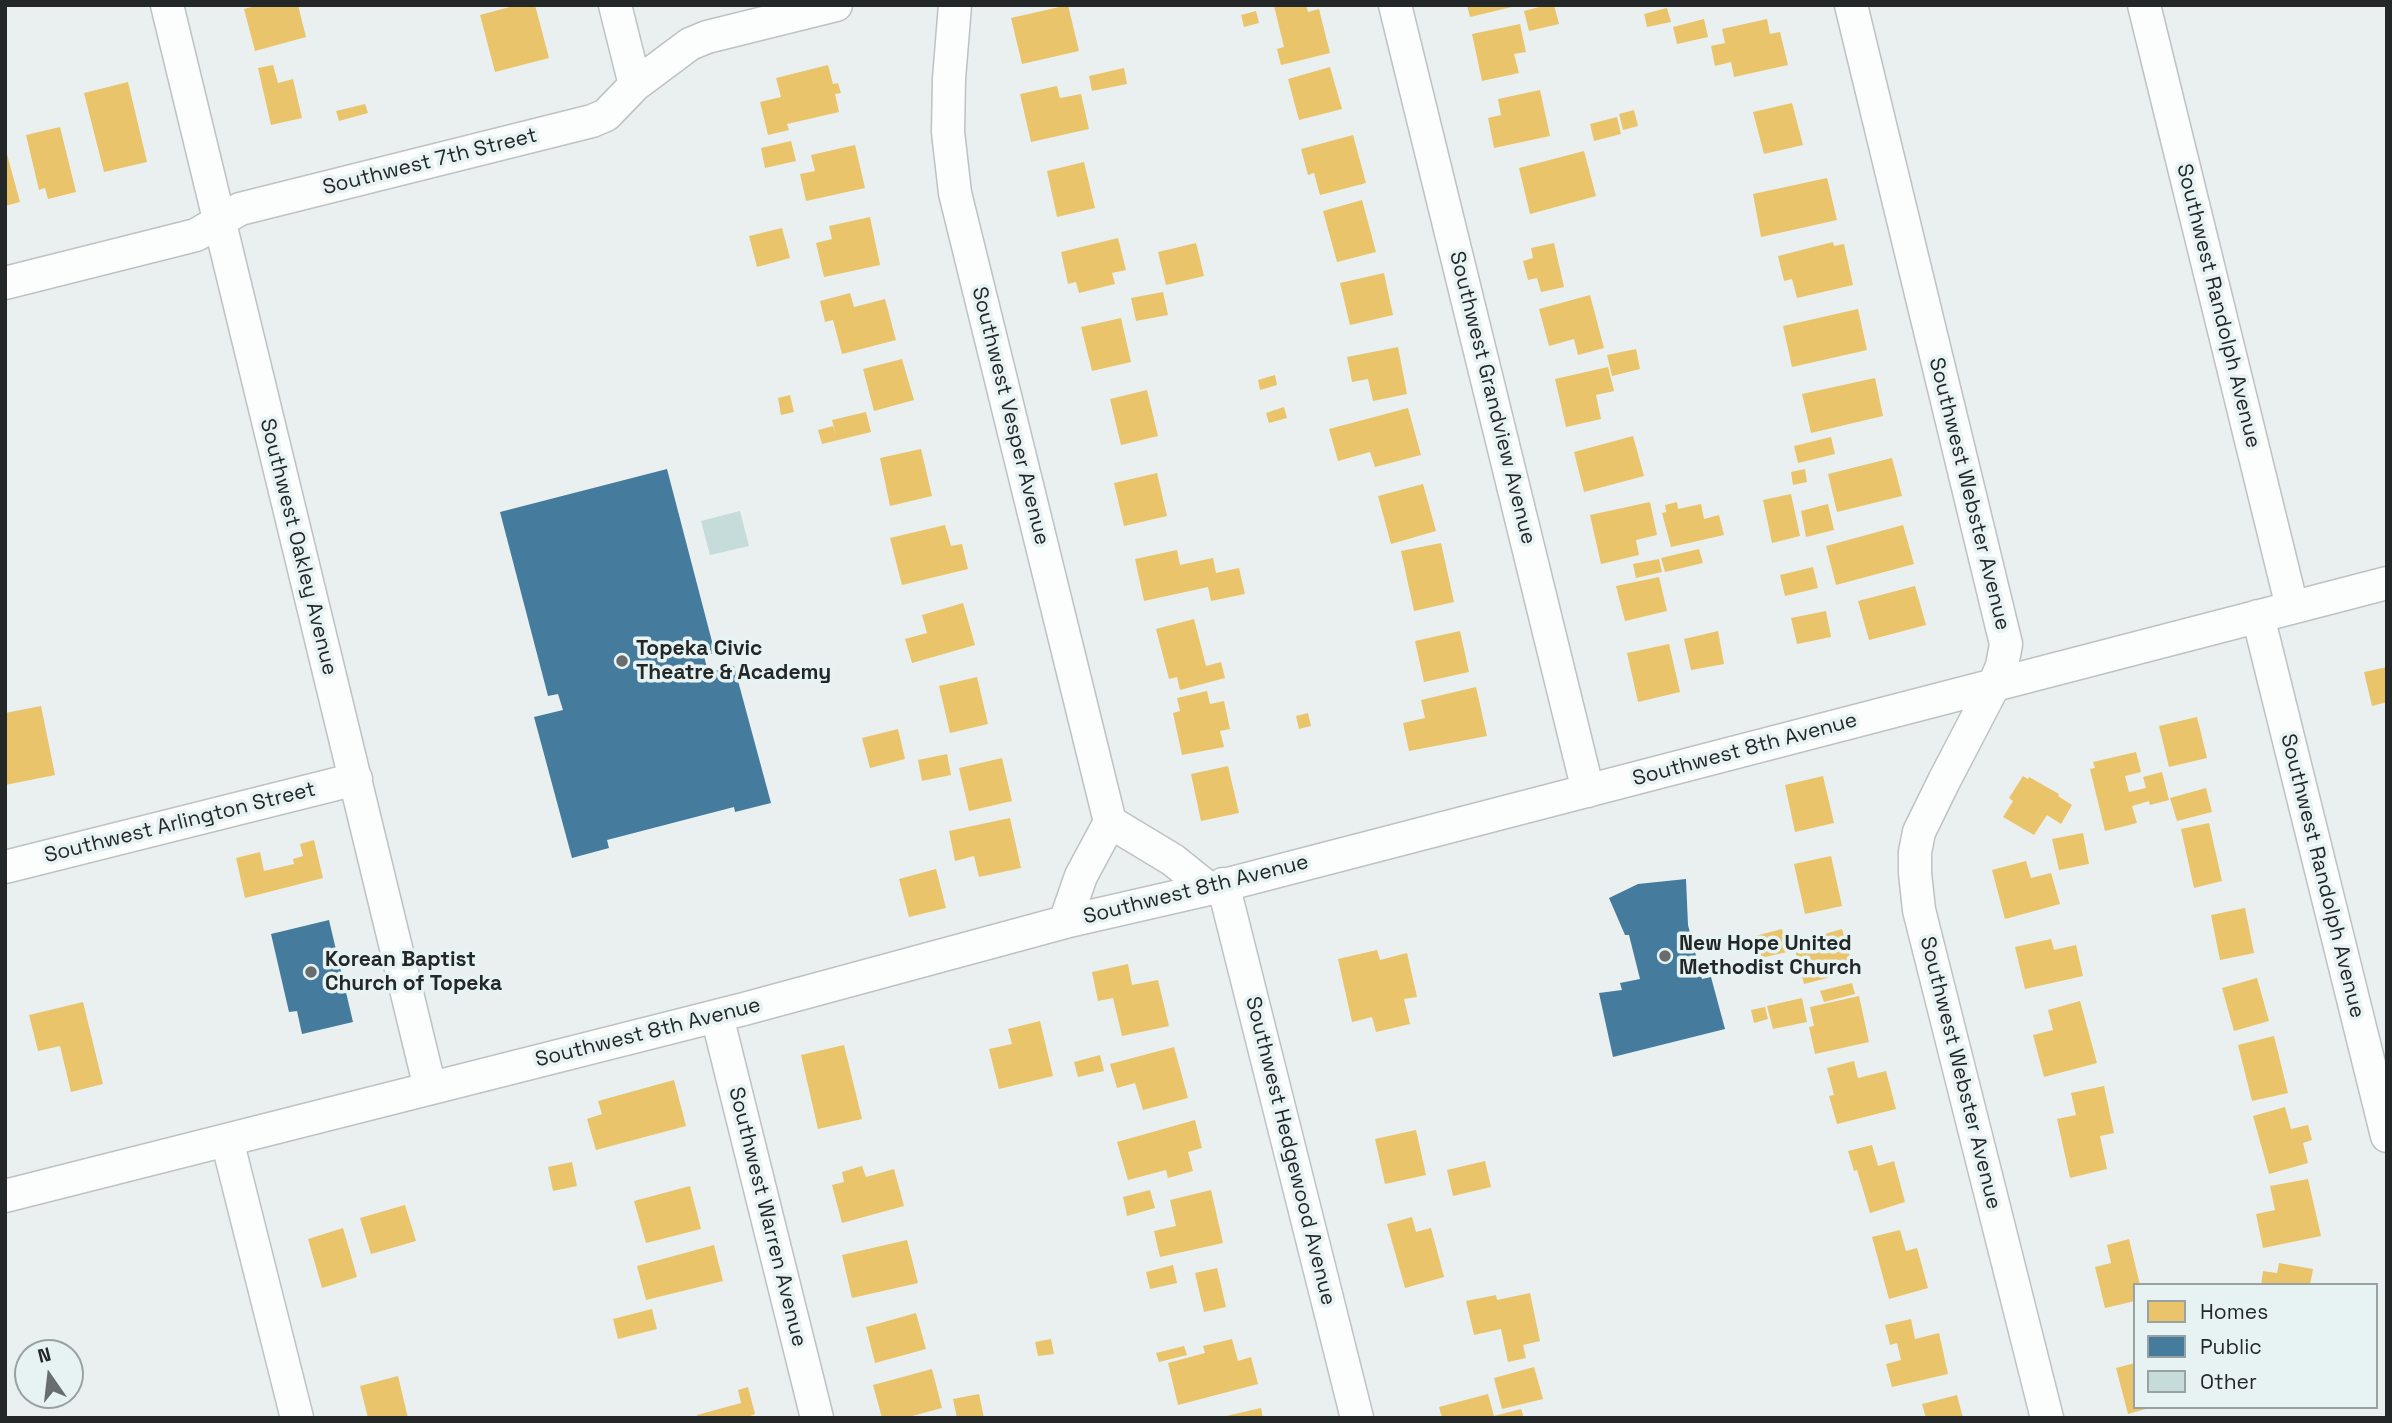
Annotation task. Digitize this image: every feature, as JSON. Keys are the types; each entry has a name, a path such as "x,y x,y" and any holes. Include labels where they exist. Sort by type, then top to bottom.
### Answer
{"street":[{"name":"Southwest Oakley Avenue","path":"167,5 430,1088"},
{"path":"615,5 635,85"},
{"name":"Southwest 7th Street","path":"5,283 196,235 240,209 592,121 606,115 635,85 675,54 707,37 836,5"},
{"name":"Southwest Vesper Avenue","path":"955,5 948,132 955,193 1110,821"},
{"name":"Southwest Grandview Avenue","path":"1395,5 1588,791"},
{"name":"Southwest Webster Avenue","path":"1851,5 2006,644 2002,666 1994,685 1919,832 1915,873 1919,910 2047,1418"},
{"name":"Southwest Randolph Avenue","path":"2144,5 2292,607"},
{"name":"Southwest 8th Avenue","path":"5,1196 717,1016 1065,922 1216,887 2387,583"},
{"name":"Southwest Randolph Avenue","path":"2258,616 2387,1136"},
{"name":"Southwest Arlington Street","path":"5,867 356,779"},
{"path":"1065,922 1082,876 1110,821 1216,887"},
{"name":"Southwest Hedgewood Avenue","path":"1216,887 1357,1418"},
{"name":"Southwest Warren Avenue","path":"717,1016 817,1418"},
{"path":"227,1140 297,1418"}],"building: Homes":[{"path":"259,5 298,5 306,37 255,51 244,9"},
{"path":"517,5 535,5 549,58 495,72 480,15"},
{"path":"1068,5 1079,51 1022,64 1011,18"},
{"path":"1306,5 1308,12 1319,9 1330,53 1281,65 1277,49 1284,47 1274,6"},
{"path":"1467,5 1516,5 1516,6 1470,17"},
{"path":"1554,5 1559,24 1529,31 1524,11"},
{"path":"1667,8 1671,22 1647,27 1644,14"},
{"path":"1256,11 1259,23 1244,27 1241,15"},
{"path":"1704,19 1708,37 1677,44 1673,27"},
{"path":"1767,19 1770,34 1780,32 1788,65 1734,77 1731,62 1715,66 1711,46 1725,43 1722,29"},
{"path":"1520,24 1526,52 1514,54 1519,73 1482,81 1472,34"},
{"path":"273,65 278,83 293,79 302,118 271,125 258,68"},
{"path":"828,65 833,84 838,83 841,93 835,94 839,112 787,124 789,130 768,135 760,102 781,97 776,78"},
{"path":"1330,67 1342,109 1299,120 1288,79"},
{"path":"1124,68 1127,84 1092,91 1089,76"},
{"path":"128,82 147,162 104,172 84,93"},
{"path":"1057,86 1060,98 1081,94 1089,129 1031,142 1020,94"},
{"path":"1540,90 1550,136 1494,148 1488,118 1501,115 1498,99"},
{"path":"1792,103 1803,145 1764,154 1753,112"},
{"path":"365,104 368,113 339,121 336,111"},
{"path":"1634,110 1638,126 1623,130 1619,114"},
{"path":"1617,117 1621,134 1594,141 1590,124"},
{"path":"60,127 76,192 48,199 45,188 39,190 26,135"},
{"path":"1353,135 1366,183 1320,195 1314,173 1308,175 1301,149"},
{"path":"791,141 796,161 765,168 761,148"},
{"path":"855,145 865,188 806,201 800,174 815,171 811,155"},
{"path":"5,147 20,202 5,206"},
{"path":"1584,151 1596,196 1530,214 1519,168"},
{"path":"1084,162 1095,208 1057,217 1047,171"},
{"path":"1827,178 1837,220 1761,237 1753,194"},
{"path":"1362,200 1376,252 1337,262 1323,211"},
{"path":"870,217 880,265 824,277 816,243 832,239 829,226"},
{"path":"782,228 790,258 757,267 749,236"},
{"path":"1118,238 1126,270 1112,273 1115,284 1079,293 1076,282 1068,284 1061,252"},
{"path":"1833,242 1834,246 1844,244 1853,285 1797,298 1792,279 1784,281 1778,256"},
{"path":"1196,243 1204,276 1166,285 1158,252"},
{"path":"1554,243 1564,287 1541,292 1537,278 1528,280 1523,261 1533,258 1531,248"},
{"path":"1384,273 1393,315 1350,325 1340,283"},
{"path":"1163,292 1168,315 1136,321 1131,298"},
{"path":"850,293 854,307 885,299 896,340 842,354 833,320 825,322 820,301"},
{"path":"1590,295 1604,348 1578,355 1574,339 1549,346 1539,309"},
{"path":"1858,309 1867,350 1792,367 1783,326"},
{"path":"1121,318 1131,362 1092,371 1081,327"},
{"path":"1398,347 1407,394 1373,401 1368,379 1352,382 1347,357"},
{"path":"1636,349 1640,369 1612,376 1607,355"},
{"path":"902,359 914,400 874,411 863,369"},
{"path":"1608,367 1614,391 1596,395 1601,419 1566,427 1555,379"},
{"path":"1275,375 1277,385 1260,390 1258,380"},
{"path":"1875,378 1883,416 1811,433 1802,394"},
{"path":"1147,390 1158,436 1121,445 1110,399"},
{"path":"790,395 794,412 781,415 778,398"},
{"path":"1284,407 1287,418 1269,423 1266,413"},
{"path":"1408,408 1421,455 1375,467 1370,452 1338,461 1329,429"},
{"path":"866,412 871,432 822,444 818,430 833,426 836,435 832,420"},
{"path":"1633,436 1644,476 1584,492 1574,452"},
{"path":"1831,437 1835,454 1798,463 1794,446"},
{"path":"921,449 932,496 890,506 880,458"},
{"path":"1892,458 1902,496 1837,512 1828,474"},
{"path":"1805,469 1807,482 1793,485 1791,472"},
{"path":"1157,473 1167,516 1124,526 1114,483"},
{"path":"1423,484 1436,531 1391,544 1378,496"},
{"path":"1791,494 1800,536 1772,543 1763,500"},
{"path":"1650,502 1657,535 1636,540 1639,555 1601,564 1590,515"},
{"path":"1677,502 1678,509 1701,504 1704,519 1719,515 1724,535 1671,547 1662,513 1666,512 1665,505"},
{"path":"1828,504 1834,530 1806,537 1801,511"},
{"path":"945,525 951,546 962,544 968,569 902,585 890,538"},
{"path":"1903,525 1914,564 1836,585 1826,546"},
{"path":"1441,543 1454,602 1414,611 1401,551"},
{"path":"1699,549 1703,563 1665,572 1661,558"},
{"path":"1177,550 1180,565 1213,558 1216,573 1239,568 1245,594 1211,601 1208,587 1144,601 1135,559"},
{"path":"1659,559 1662,572 1636,578 1633,564"},
{"path":"1813,567 1818,588 1785,596 1780,575"},
{"path":"1659,577 1667,611 1625,621 1616,586"},
{"path":"1915,586 1926,625 1869,640 1858,601"},
{"path":"963,603 975,645 912,663 905,639 927,633 922,615"},
{"path":"1826,611 1831,637 1797,644 1791,618"},
{"path":"1194,619 1206,666 1221,662 1225,678 1180,690 1177,677 1169,679 1156,629"},
{"path":"1460,631 1469,672 1424,682 1415,641"},
{"path":"1718,631 1724,664 1691,670 1684,639"},
{"path":"1669,644 1680,692 1638,702 1627,653"},
{"path":"2387,667 2387,702 2372,706 2364,672"},
{"path":"977,677 988,724 950,733 939,686"},
{"path":"1476,687 1487,736 1409,751 1403,723 1425,718 1421,700"},
{"path":"1207,691 1210,704 1224,701 1230,729 1220,731 1224,747 1182,755 1173,713 1180,711 1177,698"},
{"path":"41,706 55,775 5,785 5,713"},
{"path":"1308,713 1311,726 1299,729 1296,716"},
{"path":"2197,717 2207,758 2169,767 2159,726"},
{"path":"898,729 905,759 870,768 862,738"},
{"path":"2136,752 2141,772 2125,776 2129,792 2146,788 2143,777 2162,772 2169,800 2150,805 2149,801 2132,806 2137,823 2105,831 2090,769 2095,768 2093,762"},
{"path":"947,754 951,775 922,781 918,760"},
{"path":"1002,758 1012,801 969,811 959,768"},
{"path":"1228,766 1239,813 1201,821 1191,774"},
{"path":"1823,776 1834,823 1795,832 1785,785"},
{"path":"2023,776 2059,794 2058,796 2072,805 2061,824 2047,815 2034,835 2003,817 2013,801 2009,798"},
{"path":"2206,788 2212,812 2177,821 2170,798"},
{"path":"1010,818 1021,868 979,877 974,856 955,861 949,831"},
{"path":"2209,823 2222,881 2194,888 2181,829"},
{"path":"2083,833 2089,864 2059,870 2052,839"},
{"path":"314,840 323,878 245,898 236,858 260,852 264,871 294,864 293,859 303,856 300,844"},
{"path":"1831,856 1842,906 1805,914 1794,864"},
{"path":"2026,861 2031,878 2051,873 2060,904 2005,919 1992,870"},
{"path":"936,869 946,908 909,917 899,879"},
{"path":"2245,908 2254,953 2220,960 2211,915"},
{"path":"1782,929 1787,952 1756,959 1751,937"},
{"path":"1842,929 1854,971 1804,984 1793,943"},
{"path":"2051,939 2054,950 2076,945 2083,976 2025,989 2015,947"},
{"path":"1377,950 1380,960 1407,953 1417,997 1404,999 1410,1024 1376,1032 1372,1017 1352,1022 1338,959"},
{"path":"1128,964 1132,985 1158,980 1169,1026 1122,1036 1113,998 1098,1001 1092,972"},
{"path":"2257,978 2269,1021 2234,1031 2222,988"},
{"path":"1852,983 1855,994 1824,1002 1820,991"},
{"path":"1859,996 1869,1042 1815,1054 1809,1027 1814,1026 1810,1007"},
{"path":"1802,998 1807,1022 1773,1029 1767,1006"},
{"path":"2080,1001 2097,1063 2044,1077 2033,1035 2053,1030 2048,1010"},
{"path":"83,1002 103,1084 71,1092 60,1046 38,1051 29,1015"},
{"path":"1765,1007 1768,1019 1754,1023 1751,1010"},
{"path":"1040,1021 1053,1076 999,1089 989,1049 1012,1044 1008,1029"},
{"path":"2274,1036 2288,1093 2252,1101 2238,1045"},
{"path":"844,1045 862,1119 818,1129 801,1055"},
{"path":"1174,1047 1188,1098 1143,1110 1135,1083 1117,1088 1110,1064"},
{"path":"1100,1055 1104,1071 1078,1077 1074,1062"},
{"path":"1854,1061 1858,1078 1886,1071 1896,1109 1837,1124 1829,1096 1834,1095 1827,1068"},
{"path":"674,1080 686,1126 596,1150 587,1119 602,1114 598,1101"},
{"path":"2104,1086 2114,1133 2100,1136 2107,1169 2070,1178 2057,1119 2076,1115 2071,1093"},
{"path":"2285,1107 2291,1129 2308,1125 2312,1140 2303,1143 2308,1163 2269,1174 2253,1116"},
{"path":"1195,1120 1202,1148 1188,1152 1193,1171 1168,1178 1166,1170 1128,1180 1117,1142"},
{"path":"1416,1130 1426,1175 1385,1184 1375,1139"},
{"path":"1872,1145 1878,1166 1894,1161 1905,1202 1870,1213 1857,1170 1854,1171 1848,1151"},
{"path":"1485,1161 1491,1187 1453,1196 1447,1170"},
{"path":"572,1162 577,1186 553,1191 548,1167"},
{"path":"862,1166 866,1177 894,1169 904,1206 842,1223 832,1185 844,1182 842,1172"},
{"path":"2308,1179 2321,1236 2263,1248 2256,1214 2275,1210 2270,1186"},
{"path":"690,1186 701,1229 646,1243 634,1201"},
{"path":"1150,1190 1155,1208 1127,1216 1123,1197"},
{"path":"1211,1190 1223,1243 1160,1257 1154,1231 1176,1226 1170,1200"},
{"path":"405,1205 416,1241 371,1254 360,1218"},
{"path":"1412,1217 1416,1232 1431,1228 1444,1277 1405,1288 1387,1224"},
{"path":"343,1228 357,1277 322,1288 308,1239"},
{"path":"1900,1230 1906,1251 1917,1248 1928,1288 1889,1299 1872,1237"},
{"path":"2129,1239 2140,1283 2133,1283 2133,1301 2105,1308 2095,1267 2111,1263 2107,1245"},
{"path":"907,1240 918,1283 852,1298 842,1255"},
{"path":"714,1245 723,1281 646,1300 637,1266"},
{"path":"2279,1263 2313,1269 2310,1283 2261,1283 2263,1271 2277,1273"},
{"path":"1173,1265 1177,1283 1150,1289 1146,1272"},
{"path":"1217,1268 1226,1307 1204,1312 1195,1273"},
{"path":"1530,1293 1540,1341 1523,1345 1526,1358 1508,1362 1501,1329 1474,1335 1466,1301 1496,1295 1497,1300"},
{"path":"652,1309 657,1329 618,1339 613,1319"},
{"path":"916,1313 926,1349 875,1363 866,1327"},
{"path":"1911,1319 1915,1339 1939,1333 1948,1374 1892,1387 1886,1364 1901,1360 1897,1343 1890,1345 1885,1325"},
{"path":"1051,1339 1054,1354 1038,1356 1035,1342"},
{"path":"1232,1339 1238,1361 1251,1357 1258,1384 1178,1405 1168,1363 1205,1353 1203,1346"},
{"path":"1184,1346 1187,1355 1159,1362 1156,1353"},
{"path":"2133,1364 2133,1409 2146,1409 2128,1414 2116,1368"},
{"path":"1534,1367 1543,1399 1502,1409 1494,1378"},
{"path":"932,1369 942,1408 905,1418 882,1418 873,1385"},
{"path":"398,1376 408,1418 368,1418 360,1386"},
{"path":"748,1387 755,1414 746,1418 698,1418 697,1415 741,1403 738,1390"},
{"path":"979,1394 984,1418 957,1418 953,1399"},
{"path":"1488,1394 1494,1416 1521,1409 1524,1418 1442,1418 1439,1407"},
{"path":"1957,1395 1963,1418 1926,1418 1922,1404"},
{"path":"1261,1408 1263,1418 1222,1418 1222,1417"}],"building: Public":[{"name":"Topeka Civic Theatre & Academy","path":"667,469 715,653 704,656 708,672 734,666 771,803 735,812 734,807 607,840 609,848 572,858 534,717 563,710 558,694 548,696 500,512"},
{"name":"New Hope United Methodist Church","path":"1686,879 1688,925 1702,979 1711,977 1725,1029 1613,1057 1599,993 1622,990 1620,983 1640,979 1629,935 1625,935 1609,898 1638,884"},
{"name":"Korean Baptist Church of Topeka","path":"329,920 353,1022 302,1034 297,1011 289,1012 271,934"}],"building: Other":[{"path":"740,511 749,546 710,555 701,521"}],"place":[{"name":"Topeka Civic Theatre & Academy","path":"622,661"},
{"name":"New Hope United Methodist Church","path":"1665,956"},
{"name":"Korean Baptist Church of Topeka","path":"311,972"}]}
